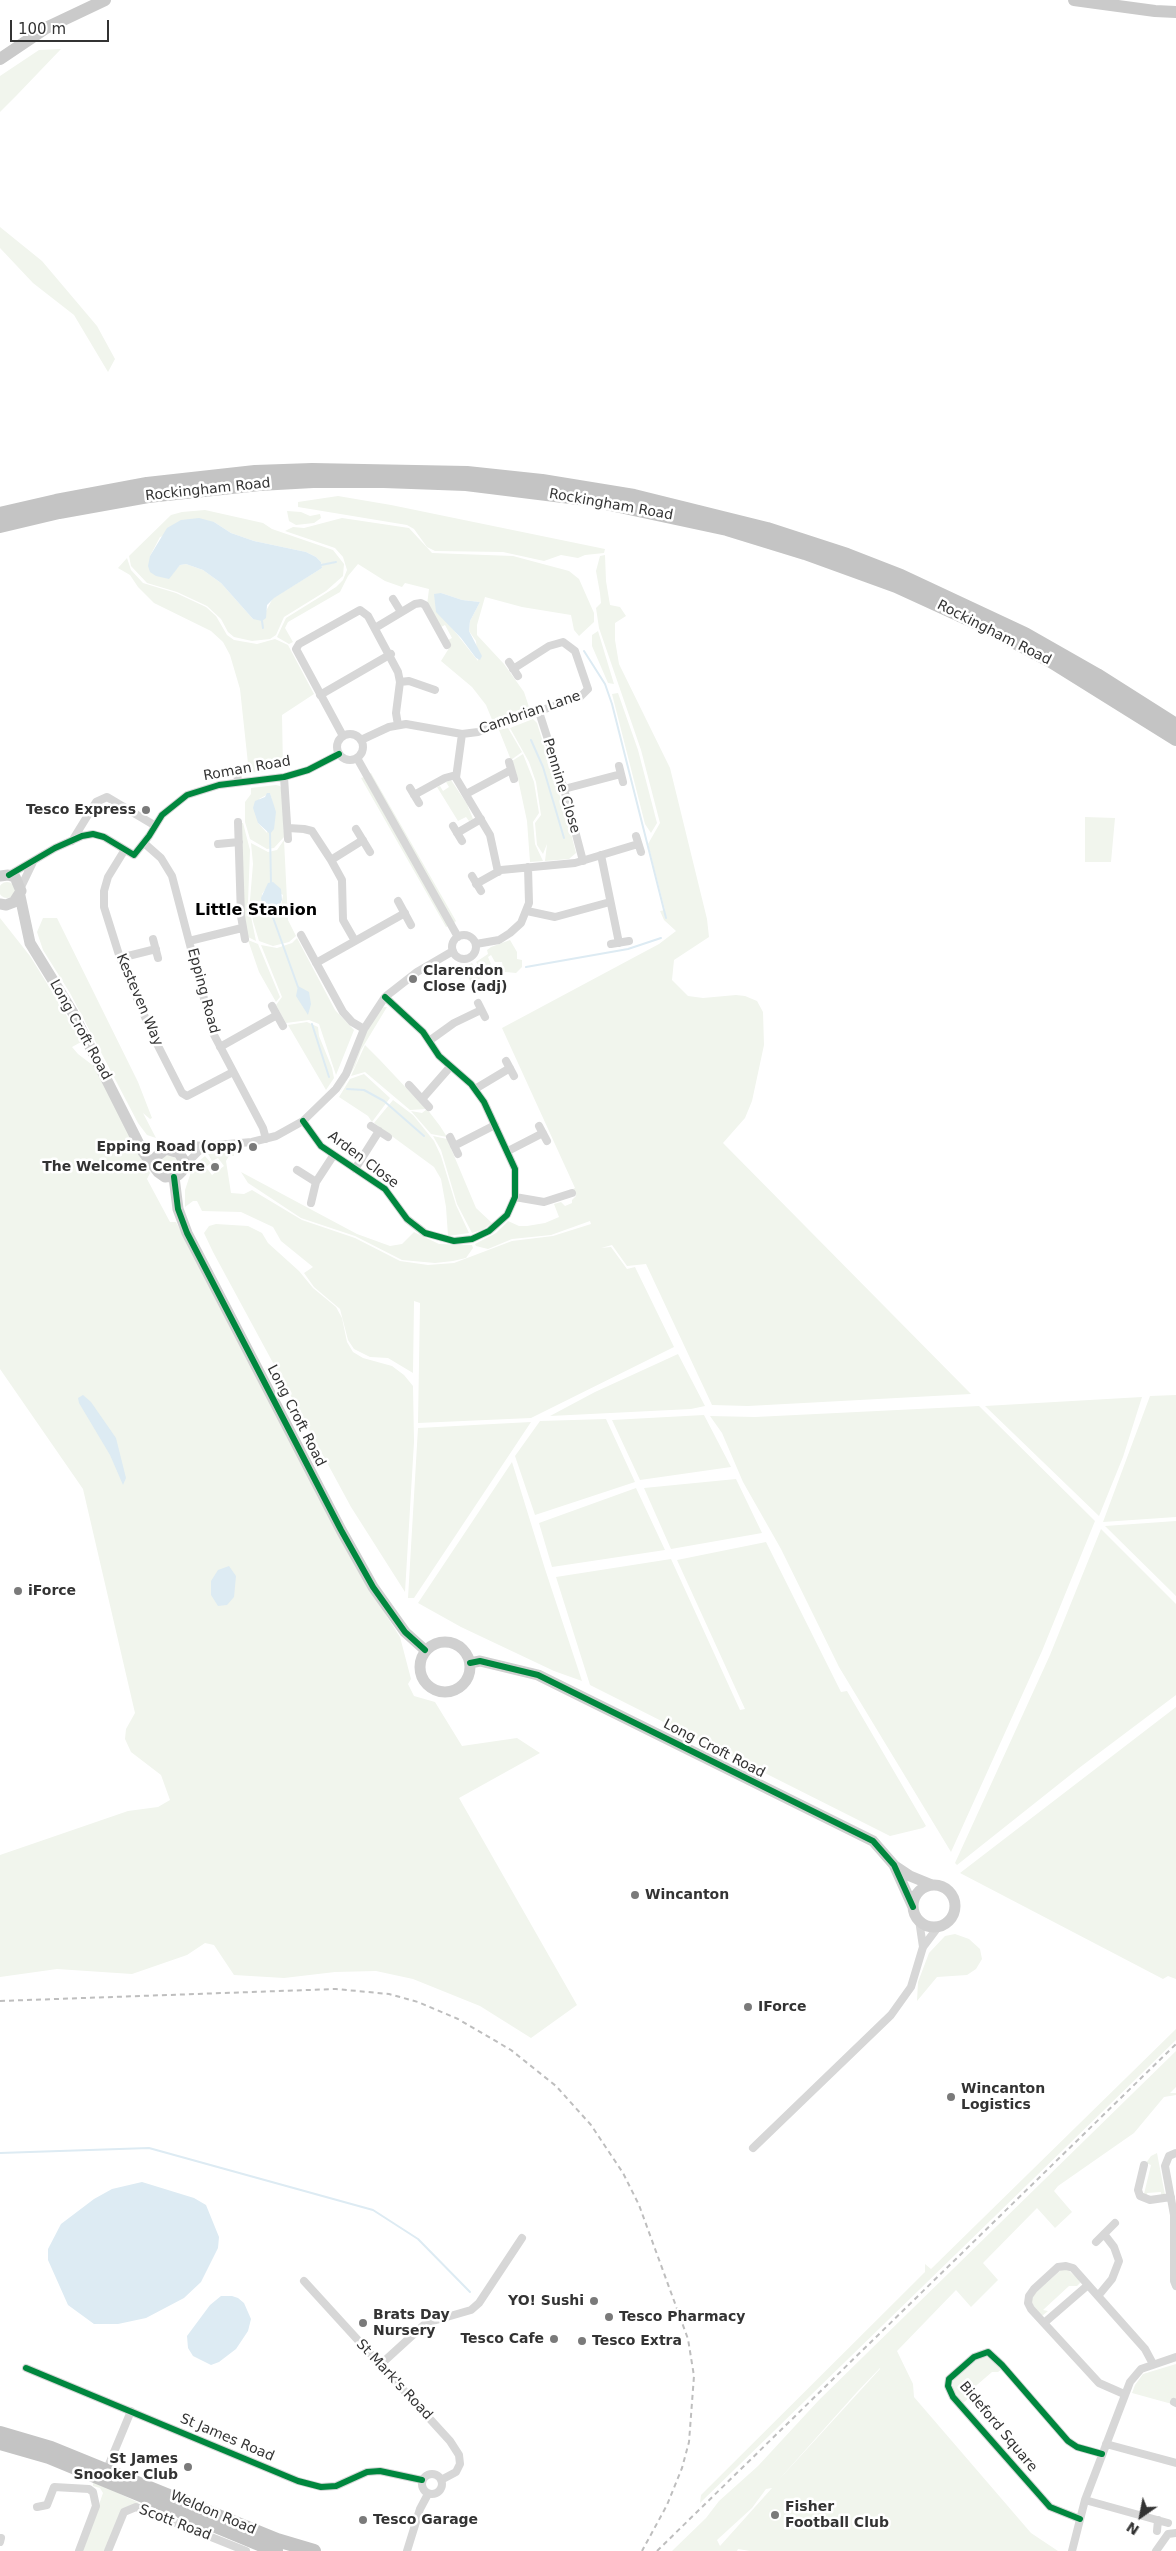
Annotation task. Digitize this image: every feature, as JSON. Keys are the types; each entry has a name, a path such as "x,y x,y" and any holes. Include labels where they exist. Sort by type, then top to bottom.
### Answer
{"highway":[{"name":"Rockingham Road","path":"0,514 56,501 147,484 255,472 312,470 467,473 542,481 626,494 683,506 767,529 901,576 1026,634 1097,674 1176,725"},
{"name":"Rockingham Road","path":"0,526 59,512 148,496 242,485 304,481 466,484 587,499 673,516 746,535 844,566 896,586 990,629 1051,661 1176,739"},
{"name":"Weldon Road","path":"0,2434 52,2448 107,2468 303,2550 314,2551"},
{"name":"Weldon Road","path":"0,2443 49,2457 276,2551"}],"main road":[{"path":"0,59 46,28 105,0"},
{"path":"1074,0 1176,12"}],"street":[{"path":"393,598 401,612"},
{"path":"375,628 415,604 425,605 447,645"},
{"path":"343,736 296,650 299,644 360,610 366,612 391,654 400,682 396,713 398,725"},
{"name":"Cambrian Lane","path":"361,740 398,725 416,725 462,734 484,730 539,712 587,693 588,684 575,652 563,642 555,643 513,669"},
{"path":"320,694 391,654"},
{"path":"400,682 409,681 435,690"},
{"name":"Pennine Close","path":"539,712 564,790 582,861"},
{"path":"462,734 456,775 490,835 498,872"},
{"path":"355,735 361,740 362,752 356,758 345,759 339,754 336,746 343,736 355,735"},
{"name":"Roman Road","path":"144,843 164,812 187,794 238,782 284,777 308,770 339,754"},
{"path":"356,758 458,937"},
{"path":"466,794 510,766 514,779"},
{"path":"237,771 238,782"},
{"path":"564,790 621,774"},
{"path":"419,803 412,792 456,775"},
{"path":"284,777 288,839"},
{"path":"72,841 96,802 107,797 154,825"},
{"path":"457,833 481,819"},
{"path":"238,822 244,939"},
{"path":"453,826 462,841"},
{"path":"288,828 304,829 312,832 331,860 342,880 343,920 355,941"},
{"path":"356,828 370,852"},
{"path":"4,875 82,836 99,835 134,855 144,843"},
{"path":"331,860 363,840"},
{"path":"218,844 239,842"},
{"name":"Epping Road","path":"144,843 161,858 170,870 213,1033 263,1128 266,1139"},
{"path":"472,876 478,888 498,872 582,861 638,844"},
{"name":"Kesteven Way","path":"124,850 108,877 103,899 120,958 153,1036 184,1095 189,1096 233,1072"},
{"path":"601,856 610,902 615,944 628,941"},
{"path":"3,904 14,902 33,862"},
{"path":"476,944 496,942 506,937 518,926 527,911 530,895 528,867"},
{"path":"4,875 18,881 20,891"},
{"name":"Long Croft Road","path":"20,891 24,922 30,943 73,1013 144,1152 156,1168"},
{"path":"398,901 412,924"},
{"path":"527,911 555,917 610,902"},
{"name":"Long Croft Road","path":"3,904 24,922"},
{"path":"316,964 405,913"},
{"path":"190,941 242,928"},
{"path":"300,935 343,1012 352,1022 364,1029"},
{"path":"469,936 476,944 475,952 470,957 459,957 454,951 453,944 458,937 469,936"},
{"path":"153,938 158,958"},
{"path":"120,958 156,949"},
{"path":"138,1138 148,1146 162,1151 176,1150 190,1145 246,1144 266,1139 303,1122 329,1098 342,1080 364,1029 385,997 407,978 454,951"},
{"path":"385,997 429,1040 450,1067 475,1088 508,1151 516,1175 515,1197 544,1202 568,1198"},
{"path":"272,1006 282,1026"},
{"path":"429,1040 454,1023 481,1010"},
{"path":"220,1047 277,1015"},
{"path":"475,1088 508,1065 514,1076"},
{"path":"422,1099 450,1067"},
{"path":"408,1085 429,1107"},
{"name":"Arden Close","path":"303,1122 321,1146 333,1156 385,1189 407,1219 425,1233 454,1241 472,1238 489,1232 507,1215 515,1197"},
{"path":"454,1146 496,1125"},
{"path":"371,1126 388,1137"},
{"name":"Arden Close","path":"355,1169 379,1131"},
{"path":"508,1151 543,1133"},
{"path":"450,1137 458,1154"},
{"path":"162,1151 157,1156 156,1168 161,1175 174,1177 204,1146"},
{"path":"176,1150 182,1156 184,1166"},
{"name":"Arden Close","path":"312,1203 316,1182 333,1156"},
{"path":"297,1170 316,1182"},
{"name":"Long Croft Road","path":"174,1177 178,1209 187,1233 341,1530 373,1587 405,1632 425,1650"},
{"path":"447,1641 462,1648 470,1663 468,1677 459,1688 444,1692 436,1691 423,1681 419,1665 425,1650 431,1645 447,1641"},
{"name":"Long Croft Road","path":"470,1663 480,1662 538,1675 873,1841 894,1865 913,1907"},
{"path":"894,1865 910,1876 932,1885 946,1888 954,1897 953,1916 947,1924 931,1928 919,1920"},
{"path":"923,1947 919,1920 913,1907 919,1891 932,1885"},
{"path":"753,2148 891,2015 911,1987 923,1947 938,1927"},
{"path":"1174,2154 1166,2160 1165,2166 1174,2215 1174,2281 1176,2286"},
{"path":"1145,2170 1138,2190 1141,2198 1150,2200 1171,2197"},
{"path":"1096,2242 1115,2223"},
{"path":"1098,2296 1112,2279 1119,2261 1114,2247 1104,2234"},
{"path":"380,2365 426,2323 471,2310 479,2304 522,2238"},
{"path":"1124,2394 1100,2383 1031,2309 1028,2303 1029,2296 1051,2273 1062,2266 1070,2266 1145,2350 1153,2364"},
{"name":"St Mark's Road","path":"304,2281 458,2452 460,2464 456,2472 441,2480"},
{"path":"1044,2323 1088,2285"},
{"name":"Bideford Square","path":"1080,2518 1063,2514 1050,2506 954,2397 948,2386 949,2379 974,2357 988,2352 999,2361 1068,2441 1077,2447 1102,2454"},
{"path":"1072,2551 1085,2500 1124,2394 1137,2373 1153,2364 1176,2357"},
{"name":"St James Road","path":"26,2368 131,2411 228,2454 298,2481 321,2487 336,2486 367,2472 380,2471 422,2480"},
{"path":"107,2468 131,2411"},
{"path":"1106,2444 1176,2463"},
{"path":"407,2551 420,2509 428,2494 439,2491 441,2480 436,2475 430,2474 422,2480 422,2489 428,2494"},
{"path":"37,2507 47,2505 51,2490 57,2487 89,2490 95,2497 96,2506 79,2551"},
{"path":"1085,2500 1168,2523"},
{"name":"Scott Road","path":"108,2551 122,2517 132,2508 142,2507 246,2551"},
{"path":"1157,2531 1158,2520"},
{"path":"1156,2551 1168,2534 1176,2533"}],"shaded area":[{"path":"61,49 0,112 0,76 39,50"},
{"path":"0,227 42,261 97,326 115,359 108,372 74,315 33,283 0,248"},
{"path":"338,496 605,549 604,553 585,555 578,558 561,555 544,561 503,552 435,551 427,547 414,529 407,525 298,507 298,502"},
{"path":"205,510 263,523 272,529 333,550 344,564 343,576 326,591 284,617 276,635 270,639 252,641 234,637 228,632 221,619 207,606 177,592 147,583 131,566 129,556 171,515","holes":["214,522 231,533 254,541 306,552 316,557 321,562 322,568 273,598 266,611 253,619 221,583 203,570 186,564 180,565 169,577 150,556 160,537"]},
{"path":"287,511 301,512 310,516 320,514 321,518 314,523 296,525 289,521"},
{"path":"199,518 214,522 231,533 254,541 306,552 321,562 322,568 274,598 267,605 266,618 262,621 253,619 221,583 203,570 186,564 180,565 169,579 156,576 150,572 148,566 150,556 167,528 181,520"},
{"path":"342,518 409,528 432,553 513,556 569,571 579,579 594,613 594,622 579,636 574,630 571,615 522,607 485,597 477,625 477,635 504,664 524,692 530,710 493,722 486,705 472,687 441,661 451,645 448,640 452,638 445,625 441,627 427,605 429,589 405,583 402,587 385,581 358,564 348,576 340,592 288,622 285,628 293,642 289,644 277,637 286,618 336,587 343,580 347,570 343,557 335,548 285,531 293,527 304,528","holes":["441,593 462,600 480,602 470,621 469,631 476,641 478,661 445,619"]},
{"path":"605,555 606,581 610,605 620,607 626,616 615,623 615,640 619,664 670,768 707,919 709,937 674,960 672,980 688,996 703,998 745,996 757,1001 763,1012 764,1045 752,1101 745,1118 723,1143 971,1394 748,1406 712,1405 646,1264 627,1266 612,1245 601,1248 611,1247 627,1269 635,1267 674,1347 531,1418 418,1423 420,1303 414,1301 413,1373 388,1358 370,1357 354,1349 348,1340 340,1309 314,1287 304,1273 313,1267 281,1241 273,1227 241,1212 202,1211 197,1201 193,1201 185,1207 185,1190 193,1166 205,1156 211,1163 206,1167 212,1175 224,1166 218,1158 212,1161 208,1154 233,1152 234,1156 229,1156 226,1161 231,1193 244,1194 252,1190 302,1220 355,1238 400,1261 428,1265 454,1263 512,1241 553,1236 591,1224 590,1221 551,1235 512,1239 488,1249 476,1246 475,1244 496,1233 508,1221 519,1226 527,1226 545,1223 559,1217 554,1204 561,1202 565,1206 572,1203 576,1196 573,1189 575,1188 502,1028 659,944 676,931 664,920 660,911 665,910 648,844 660,823 641,750 599,628 596,608 601,603 596,571 600,556"},
{"path":"127,558 131,570 143,583 176,593 206,607 216,616 227,635 234,640 257,644 275,639 288,645 314,694 282,715 283,769 249,773 240,689 230,655 223,642 211,631 154,603 138,587 130,575 118,568"},
{"path":"441,593 462,600 480,602 470,621 469,631 482,656 480,660 476,658 461,638 436,612 434,594"},
{"path":"598,631 614,684 608,683 592,646 592,635"},
{"path":"618,693 638,750 657,823 651,833 645,824 612,694"},
{"path":"533,719 537,723 576,853 569,859 545,861 547,844 543,854 537,845 535,823 541,815 536,782 529,762 510,728"},
{"path":"508,728 522,752 511,760 499,730"},
{"path":"523,754 534,782 539,813 533,822 535,844 543,861 530,862 527,821 512,761"},
{"path":"371,773 456,921 454,923 369,774"},
{"path":"364,777 448,926 446,927 361,778"},
{"path":"451,780 467,804 473,819 469,821 466,817 458,821 437,787 440,786 443,791 449,787 446,782"},
{"path":"276,785 282,789 284,837 274,848 267,849 250,839 245,822 245,802 251,794 251,788","holes":["270,793 273,804 267,833 258,823 259,799"]},
{"path":"267,793 270,793 276,812 274,829 270,834 258,823 253,808 255,801 265,797"},
{"path":"1085,817 1115,818 1111,862 1085,862"},
{"path":"241,823 243,823 250,850 248,902 256,941 248,937 244,915"},
{"path":"284,840 288,920 296,936 289,942 273,946 259,941 253,921 250,900 253,864 251,843 268,852 277,850","holes":["268,886 283,895 281,906 269,913 262,894"]},
{"path":"4,882 10,882 15,887 13,896 4,898 -1,893 -1,887"},
{"path":"273,882 281,889 282,900 278,909 269,913 263,908 261,898 268,883"},
{"path":"0,918 30,956 63,1009 81,1042 72,1047 95,1067 150,1173 147,1179 170,1222 176,1222 319,1498 365,1582 400,1637 411,1679 408,1684 414,1696 435,1702 462,1746 517,1738 540,1753 459,1798 577,2005 531,2038 480,2006 413,1979 376,1971 335,1972 284,1978 234,1975 214,1945 205,1943 187,1955 132,1974 57,1969 0,1977 0,1855 128,1811 158,1807 170,1800 161,1775 131,1752 125,1739 126,1729 135,1713 83,1489 0,1369"},
{"path":"43,918 57,918 138,1082 152,1118 150,1119 143,1113 156,1138 147,1135 138,1123 70,993 43,950 37,932"},
{"path":"297,938 335,1010 354,1030 336,1075 319,1024 309,1020 286,1023 276,1005 282,997 261,945 277,948 292,943"},
{"path":"248,940 258,944 280,997 276,1002 259,972"},
{"path":"510,940 517,952 517,959 522,960 522,967 516,973 495,971 471,983 464,967 472,963 480,977 494,967 503,969 502,962 495,962 491,955 488,957 491,964 489,966 481,968 476,962 488,954 487,950 491,947"},
{"path":"298,986 309,992 311,1004 308,1015 296,996"},
{"path":"387,1007 361,1050 355,1066 338,1096 354,1065 366,1033 380,1010"},
{"path":"307,1022 318,1027 319,1036 332,1068 334,1078 326,1090 288,1025"},
{"path":"365,1045 426,1109 410,1110 365,1072 351,1076"},
{"path":"364,1074 390,1098 372,1122 368,1116 339,1097 350,1079"},
{"path":"393,1100 413,1115 434,1141 441,1156 456,1205 469,1233 448,1236 446,1207 441,1179 434,1167 374,1123"},
{"path":"427,1109 447,1137 431,1134 411,1111 422,1113"},
{"path":"433,1136 447,1139 476,1208 492,1223 482,1230 472,1233 457,1204 441,1150"},
{"path":"169,1154 178,1160 179,1165 176,1170 169,1173 161,1169 160,1159"},
{"path":"241,1172 357,1234 390,1246 402,1244 414,1232 439,1244 472,1245 473,1248 466,1258 453,1261 435,1263 402,1260 355,1236 301,1218 248,1183"},
{"path":"216,1224 248,1226 262,1233 268,1243 299,1271 313,1288 336,1307 342,1318 347,1342 353,1352 363,1358 392,1366 404,1375 413,1386 414,1442 405,1592 351,1507 213,1252 204,1233 209,1226"},
{"path":"678,1354 705,1406 691,1409 550,1416 595,1392"},
{"path":"83,1395 91,1402 116,1438 126,1478 123,1485 110,1455 79,1403 78,1398"},
{"path":"1176,1395 1176,1517 1103,1522 1150,1396"},
{"path":"1142,1397 1123,1457 1099,1516 985,1406"},
{"path":"979,1406 1095,1521 1042,1651 951,1852 839,1667 781,1549 743,1482 722,1433 710,1416 755,1417"},
{"path":"704,1415 731,1467 640,1480 612,1420"},
{"path":"606,1419 635,1482 535,1515 515,1456 540,1421"},
{"path":"531,1422 414,1598 408,1598 418,1428"},
{"path":"512,1462 582,1681 554,1671 461,1627 418,1603"},
{"path":"736,1479 762,1533 671,1549 644,1488"},
{"path":"636,1488 665,1550 552,1567 539,1523"},
{"path":"1176,1521 1176,1596 1105,1526"},
{"path":"1101,1529 1176,1604 1176,1695 1079,1768 957,1865 955,1863 1050,1655"},
{"path":"766,1542 841,1692 847,1691 926,1826 923,1828 890,1836 590,1685 556,1577 671,1559 740,1710 745,1709 677,1560"},
{"path":"229,1566 236,1576 234,1597 227,1605 218,1606 211,1595 211,1581 218,1570"},
{"path":"1176,1707 1176,1979 1168,1976 1163,1979 960,1873"},
{"path":"955,1934 969,1939 980,1949 982,1959 976,1969 967,1975 937,1977 917,2001 918,1982 929,1953 945,1936"},
{"path":"1176,2029 1176,2040 700,2503 701,2495 925,2272 925,2264 931,2269"},
{"path":"1176,2051 1176,2087 1170,2093 1176,2093 1176,2095 1164,2097 1134,2133 1058,2186 1054,2191 1072,2212 1055,2228 1037,2208 983,2263 998,2280 971,2307 956,2290 897,2351 913,2384 914,2397 1031,2533 1058,2551 750,2551 738,2549 737,2551 672,2551 706,2518 719,2501 758,2466 819,2400","holes":["880,2369 775,2484 857,2392","772,2488 720,2546 717,2540 752,2508 766,2489"]},
{"path":"1157,2153 1165,2195 1161,2197 1161,2192 1147,2193 1146,2198 1144,2194 1151,2165 1146,2163 1151,2156"},
{"path":"142,2182 194,2198 206,2205 219,2237 218,2248 201,2282 184,2298 146,2318 118,2324 94,2324 68,2305 48,2260 48,2249 61,2224 94,2199 112,2189"},
{"path":"1067,2269 1081,2282 1077,2286 1069,2286 1043,2310 1048,2311 1042,2316 1031,2300 1034,2294 1061,2270"},
{"path":"221,2296 238,2298 244,2303 251,2319 248,2331 236,2349 219,2362 211,2365 193,2356 188,2348 187,2336 210,2305"},
{"path":"986,2356 992,2358 1002,2369 998,2372 992,2372 964,2396 969,2398 963,2403 952,2389 954,2378 975,2360"},
{"path":"1176,2364 1176,2400 1172,2404 1132,2393 1143,2374"},
{"path":"93,2481 139,2503 122,2511 104,2551 83,2551 103,2493 100,2488 93,2486"}],"waterway":[{"path":"321,565 336,562"},
{"path":"262,621 263,628"},
{"path":"584,651 605,684 612,704 666,918"},
{"path":"531,740 543,767 564,838"},
{"path":"270,832 271,884"},
{"path":"271,912 298,987"},
{"path":"526,967 628,949 661,938"},
{"path":"312,1024 329,1077"},
{"path":"347,1089 364,1090 384,1101 424,1136"},
{"path":"0,2153 149,2148 373,2210 418,2239 470,2292"}],"railway":[{"path":"0,2001 336,1989 389,1994 418,2002 458,2019 511,2050 556,2086 591,2125 623,2173 639,2205 688,2339 694,2376 689,2442 682,2468 667,2505 642,2551"},
{"path":"657,2551 1176,2044"}],"cycle path":[{"path":"9,875 55,848 82,836 93,834 104,837 134,855 162,815 187,795 219,785 284,777 308,770 339,754"},
{"path":"303,1121 321,1146 385,1189 407,1219 425,1233 454,1241 472,1239 489,1231 507,1215 515,1197 515,1169 484,1102 471,1084 439,1056 423,1032 385,997"},
{"path":"174,1177 178,1209 187,1233 341,1530 373,1587 405,1632 425,1650"},
{"path":"470,1663 480,1661 538,1675 873,1841 894,1865 913,1907"},
{"path":"1080,2519 1050,2507 953,2397 948,2386 949,2379 974,2357 988,2352 1002,2365 1068,2441 1077,2447 1102,2454"},
{"path":"26,2368 298,2481 321,2487 336,2486 367,2472 380,2471 422,2480"}],"place":[{"name":"Tesco Express","path":"146,810"},
{"name":"Clarendon Close (adj)","path":"413,979"},
{"name":"Epping Road (opp)","path":"253,1147"},
{"name":"The Welcome Centre","path":"215,1167"},
{"name":"iForce","path":"18,1591"},
{"name":"Wincanton","path":"635,1895"},
{"name":"IForce","path":"748,2007"},
{"name":"Wincanton Logistics","path":"951,2097"},
{"name":"YO! Sushi","path":"594,2301"},
{"name":"Tesco Pharmacy","path":"609,2317"},
{"name":"Brats Day Nursery","path":"363,2323"},
{"name":"Tesco Cafe","path":"554,2339"},
{"name":"Tesco Extra","path":"582,2341"},
{"name":"St James Snooker Club","path":"188,2467"},
{"name":"Fisher Football Club","path":"775,2515"},
{"name":"Tesco Garage","path":"363,2520"}],"district":[{"name":"Little Stanion","path":"256,911"}]}
